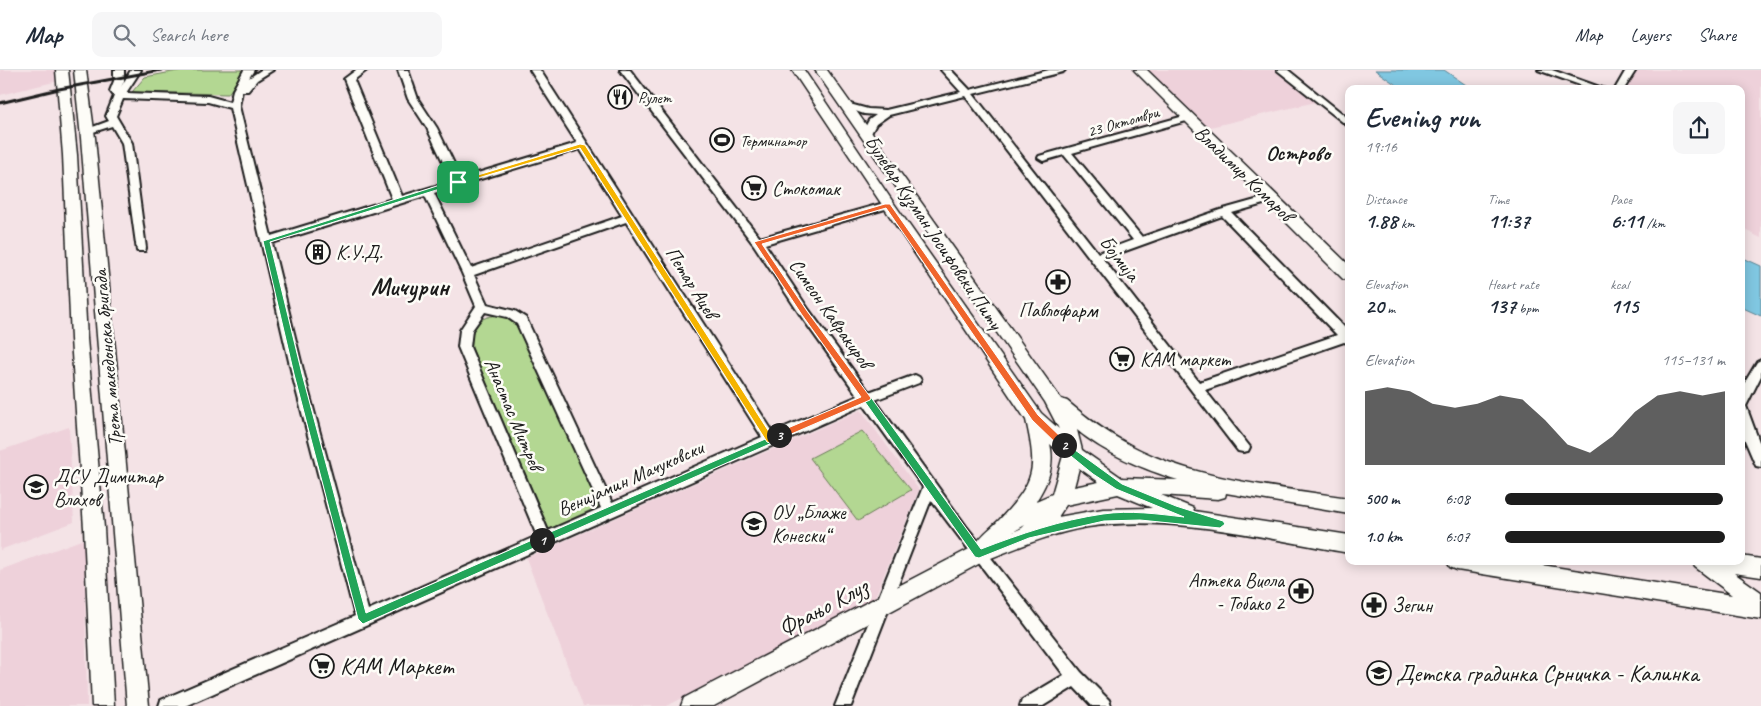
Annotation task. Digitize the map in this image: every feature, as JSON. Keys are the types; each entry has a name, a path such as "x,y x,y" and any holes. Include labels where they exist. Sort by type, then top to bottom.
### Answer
{"street":[{"name":"Трета македонска бригада","path":"62,70 70,155 79,339 94,528 103,706"},
{"name":"Трета македонска бригада","path":"80,70 87,128 138,706"},
{"path":"120,70 119,81 115,91 119,96 236,101"},
{"path":"136,70 119,96 113,119 127,143 141,248"},
{"path":"249,70 236,101 298,374 363,619"},
{"path":"236,101 254,78 268,70"},
{"path":"362,70 349,79 398,200"},
{"path":"402,70 413,99 432,128 458,182"},
{"name":"Петар Ацев","path":"535,70 770,439"},
{"name":"Булевар Кузман Јосифовски Питу","path":"798,70 888,205 1035,418"},
{"name":"Булевар Кузман Јосифовски Питу","path":"820,70 1051,396 1066,426 1072,442 1073,454"},
{"name":"Бојмија","path":"946,70 967,92 1094,258 1243,447"},
{"path":"846,106 867,112 886,113 1060,70"},
{"name":"Владимир Комаров","path":"1140,70 1345,271"},
{"path":"1282,70 1345,121"},
{"path":"1544,70 1590,85"},
{"path":"1622,85 1631,70"},
{"name":"Симеон Кавракиров","path":"627,71 758,242 805,313 979,554 1075,677 1103,706"},
{"path":"866,135 872,122 886,113"},
{"name":"23 Октомври","path":"1043,158 1188,118"},
{"path":"87,128 113,119"},
{"path":"267,241 582,145"},
{"name":"23 Октомври","path":"1066,152 1139,240"},
{"path":"428,191 468,273 482,307 511,314 522,321 609,511"},
{"path":"1094,258 1139,240 1270,199"},
{"path":"758,242 888,205"},
{"path":"1224,212 1345,335"},
{"path":"468,273 628,217"},
{"name":"Анастас Митрев","path":"482,307 467,325 464,333 464,347 545,539"},
{"path":"1196,388 1345,339"},
{"path":"1745,382 1761,365"},
{"name":"Венијамин Мачуковски","path":"167,706 770,439 915,380"},
{"name":"Булевар Кузман Јосифовски Питу","path":"1051,396 1070,415 1108,442 1146,462 1177,472 1274,495"},
{"path":"1035,418 1073,454 1119,486 1174,510 1220,524 1345,543"},
{"path":"1008,524 1036,485 1043,466 1042,450 1035,418"},
{"path":"1745,428 1761,462"},
{"name":"Фрањо Клуз","path":"1029,534 1047,517 1062,498 1073,454"},
{"path":"843,706 930,486"},
{"name":"Фрањо Клуз","path":"979,554 1008,524 1062,498 1119,486 1163,487 1274,495"},
{"path":"1274,495 1345,505"},
{"name":"Фрањо Клуз","path":"692,706 979,554 1029,534 1088,519 1121,516 1220,524"},
{"path":"1482,565 1761,609"},
{"path":"1707,565 1761,604"},
{"path":"1742,565 1761,568"},
{"path":"1028,706 1075,677"}],"shaded area":[{"path":"0,70 56,70 58,81 0,95"},
{"path":"1145,70 1282,70 1320,101 1206,128"},
{"path":"1636,70 1761,70 1761,238 1745,230 1745,85 1629,85"},
{"name":"ОУ „Блаже Конески“","path":"861,410 919,490 874,599 667,706 583,706 526,558"},
{"name":"ДСУ Димитар Влахов","path":"69,427 74,522 0,550 0,451"},
{"path":"84,539 87,706 0,706 0,570"}],"green space":[{"path":"183,70 242,70 241,75 228,94 132,92 145,77"},
{"path":"497,315 511,320 520,330 600,506 549,529 472,348 473,329 479,321"},
{"path":"862,431 911,490 858,521 810,458"}],"water":[{"path":"1375,70 1444,70 1466,85 1396,85"},
{"path":"1745,259 1761,266 1761,316 1745,309"}],"railway":[{"path":"0,103 59,89 161,70"}],"place":[{"name":"Рулет","path":"620,97"},
{"name":"Терминатор","path":"722,140"},
{"name":"Стокомак","path":"754,188"},
{"name":"К.У.Д.","path":"318,252"},
{"name":"Павлофарм","path":"1058,282"},
{"name":"KAM маркет","path":"1122,359"},
{"name":"ДСУ Димитар Влахов","path":"36,487"},
{"name":"ОУ „Блаже Конески“","path":"754,524"},
{"name":"Аптека Виола - Тобако 2","path":"1301,591"},
{"name":"Зегин","path":"1374,605"},
{"name":"КАМ Маркет","path":"322,666"},
{"name":"Детска градинка Срничка - Калинка","path":"1379,673"}],"district":[{"name":"Острово","path":"1298,153"},
{"name":"Мичурин","path":"410,286"}],"route":[{"path":"458,182 267,241 298,374 363,619 867,398 979,554 1029,534 1088,519 1104,517 1140,516 1220,524 1174,510 1119,486 1096,472 1073,454 1035,418 888,205 758,242 805,313 867,398 770,439 582,145 458,182"}]}
